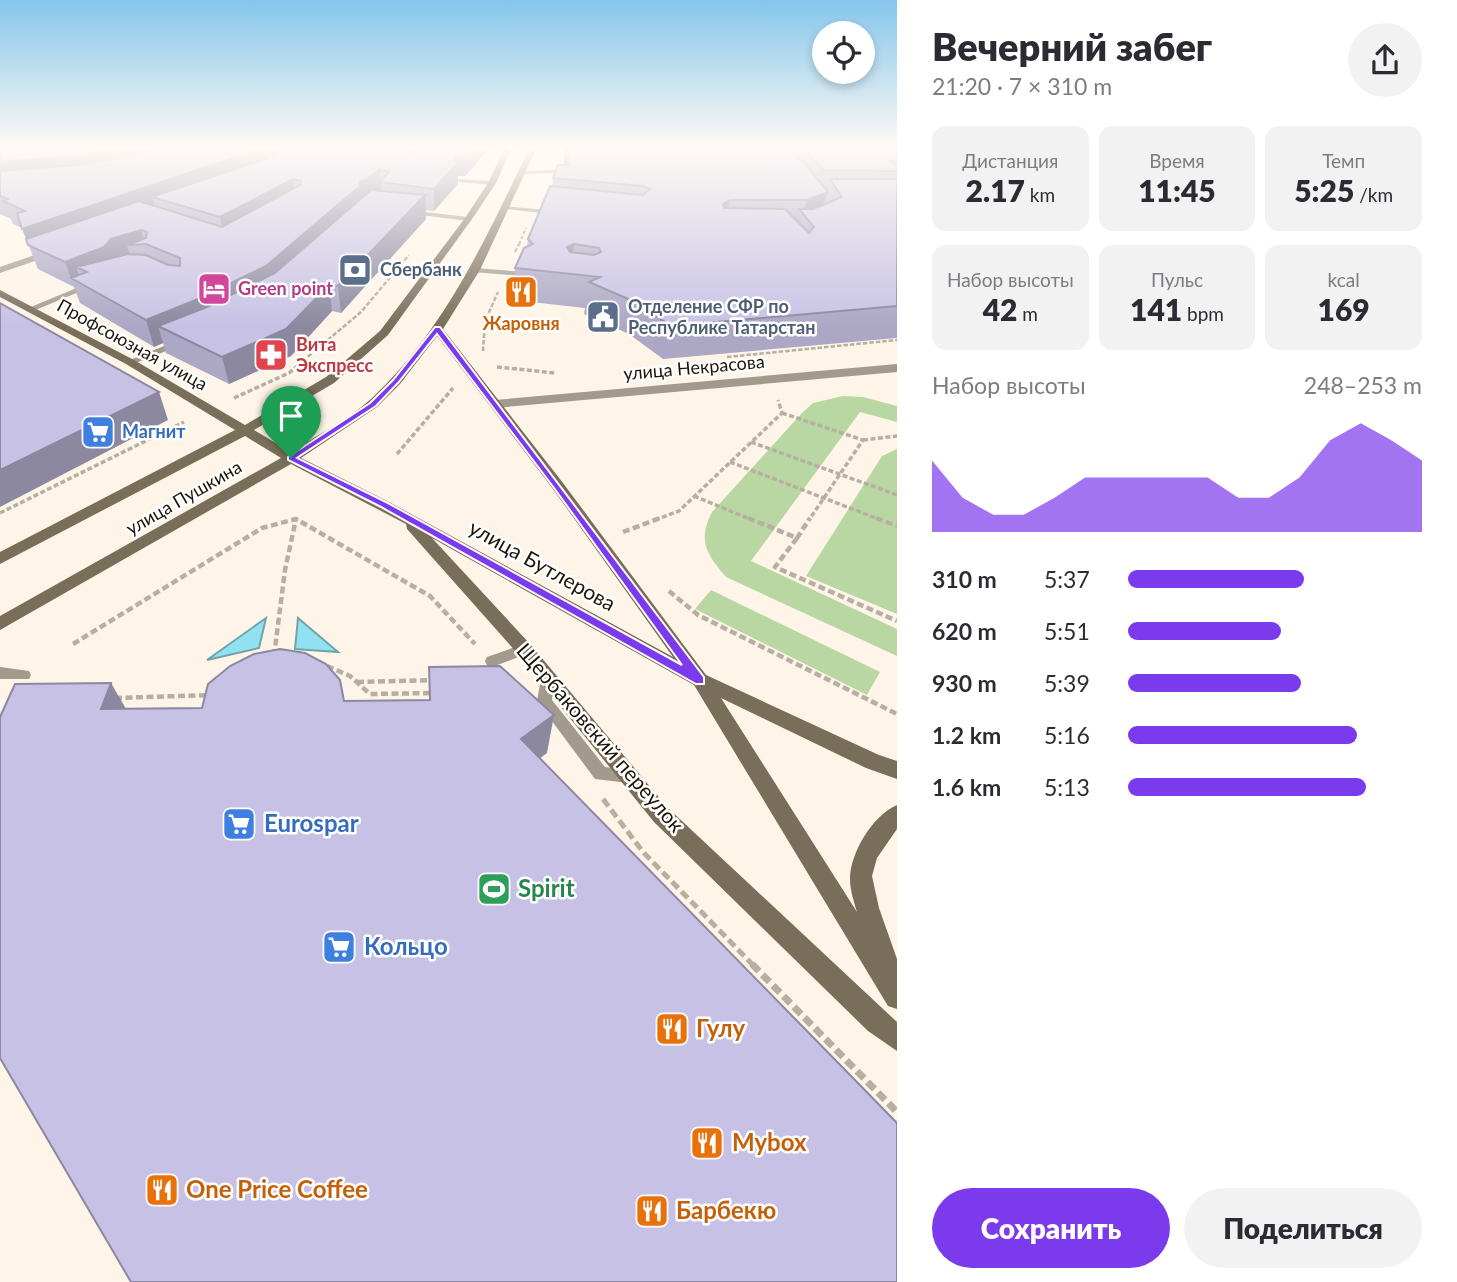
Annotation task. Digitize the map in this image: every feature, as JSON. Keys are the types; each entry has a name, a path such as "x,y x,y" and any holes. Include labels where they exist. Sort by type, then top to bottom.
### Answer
{"main road":[{"name":"улица Пушкина","path":"0,559 244,430 330,380 384,333 476,207"},
{"name":"улица Пушкина","path":"0,624 291,458 373,404 396,381 437,329 475,270 505,207"},
{"name":"Профсоюзная улица","path":"0,293 130,362 244,430"},
{"path":"437,329 700,680 752,768 897,995"},
{"name":"улица Бутлерова","path":"244,430 700,680 873,762 897,770"},
{"name":"Щербаковский переулок","path":"403,515 524,649 661,815 877,1022 897,1038"},
{"path":"897,816 885,826 870,849 860,876 871,919 897,995"}],"street":[{"path":"0,270 68,246"},
{"name":"улица Некрасова","path":"495,404 897,368"}],"lane":[{"path":"505,207 563,213"},
{"path":"403,211 468,219"},
{"path":"475,270 524,274"},
{"path":"30,309 106,280"},
{"path":"130,362 185,340"},
{"path":"492,661 524,649"},
{"path":"0,673 24,675"}],"path":[{"path":"224,403 289,373 362,312 411,254"},
{"path":"719,358 897,340"},
{"path":"496,367 562,372"},
{"path":"397,454 458,382"},
{"path":"778,400 782,413"},
{"path":"782,413 863,440 897,436"},
{"path":"622,533 679,511 782,413"},
{"path":"0,513 188,420"},
{"path":"863,440 775,567 897,621"},
{"path":"751,442 897,495"},
{"path":"730,463 897,526"},
{"path":"694,496 797,538"},
{"path":"73,644 262,528 296,519 430,596 492,661"},
{"path":"273,664 285,570 296,519"},
{"path":"614,522 631,543"},
{"path":"663,585 698,615 897,714"},
{"path":"324,665 357,682 370,694 440,693"},
{"path":"357,682 440,680"},
{"path":"113,698 209,696 218,690"},
{"path":"595,788 643,852 897,1112"}],"green space":[{"path":"843,396 863,397 897,406 897,422 860,412 751,561 897,629 897,656 726,577 706,547 705,531 712,512 813,403"},
{"path":"897,449 897,614 806,576 882,456"},
{"path":"711,590 880,672 867,695 695,609"}],"water":[{"path":"266,618 259,648 207,660"},
{"path":"298,618 338,652 295,649"}],"building":[{"path":"16,207 88,207 22,229 17,213 25,211"},
{"path":"122,207 158,207 222,227 259,207 336,207 266,266 198,299 146,320 71,278 87,272 76,267 128,254 146,255 168,265 180,266 180,258 146,244 127,245 146,238 147,232 141,230 111,239 104,247 65,262 28,245 26,239"},
{"path":"185,207 240,207 220,217"},
{"path":"352,207 414,207 338,286 329,285 286,329 222,357 158,326 207,307 275,273"},
{"path":"541,207 785,209 809,233 814,227 799,209 897,207 897,306 671,326 635,302 589,282 600,277 515,268 524,248 533,244 528,239","holes":["574,244 599,248 601,252 594,255 570,252 567,247"]},
{"path":"0,303 159,392 0,470"},
{"name":"Кольцо","path":"280,649 305,653 326,664 340,680 344,701 430,700 429,667 500,666 554,715 521,739 897,1123 897,1282 131,1282 0,1058 0,717 15,684 111,683 101,709 202,708 208,684 230,666 254,654"}],"place":[{"name":"Сбербанк","path":"355,270"},
{"name":"Green point","path":"214,289"},
{"name":"Жаровня","path":"521,292"},
{"name":"Отделение СФР по Республике Татарстан","path":"603,317"},
{"name":"Вита Экспресс","path":"271,355"},
{"name":"Магнит","path":"98,432"},
{"name":"Eurospar","path":"239,824"},
{"name":"Spirit","path":"494,889"},
{"name":"Кольцо","path":"339,947"},
{"name":"Гулу","path":"672,1029"},
{"name":"Mybox","path":"707,1143"},
{"name":"One Price Coffee","path":"162,1190"},
{"name":"Барбекю","path":"652,1211"}],"route":[{"path":"437,329 558,486 700,680 384,505 291,458 373,404 396,381 437,329"}]}
